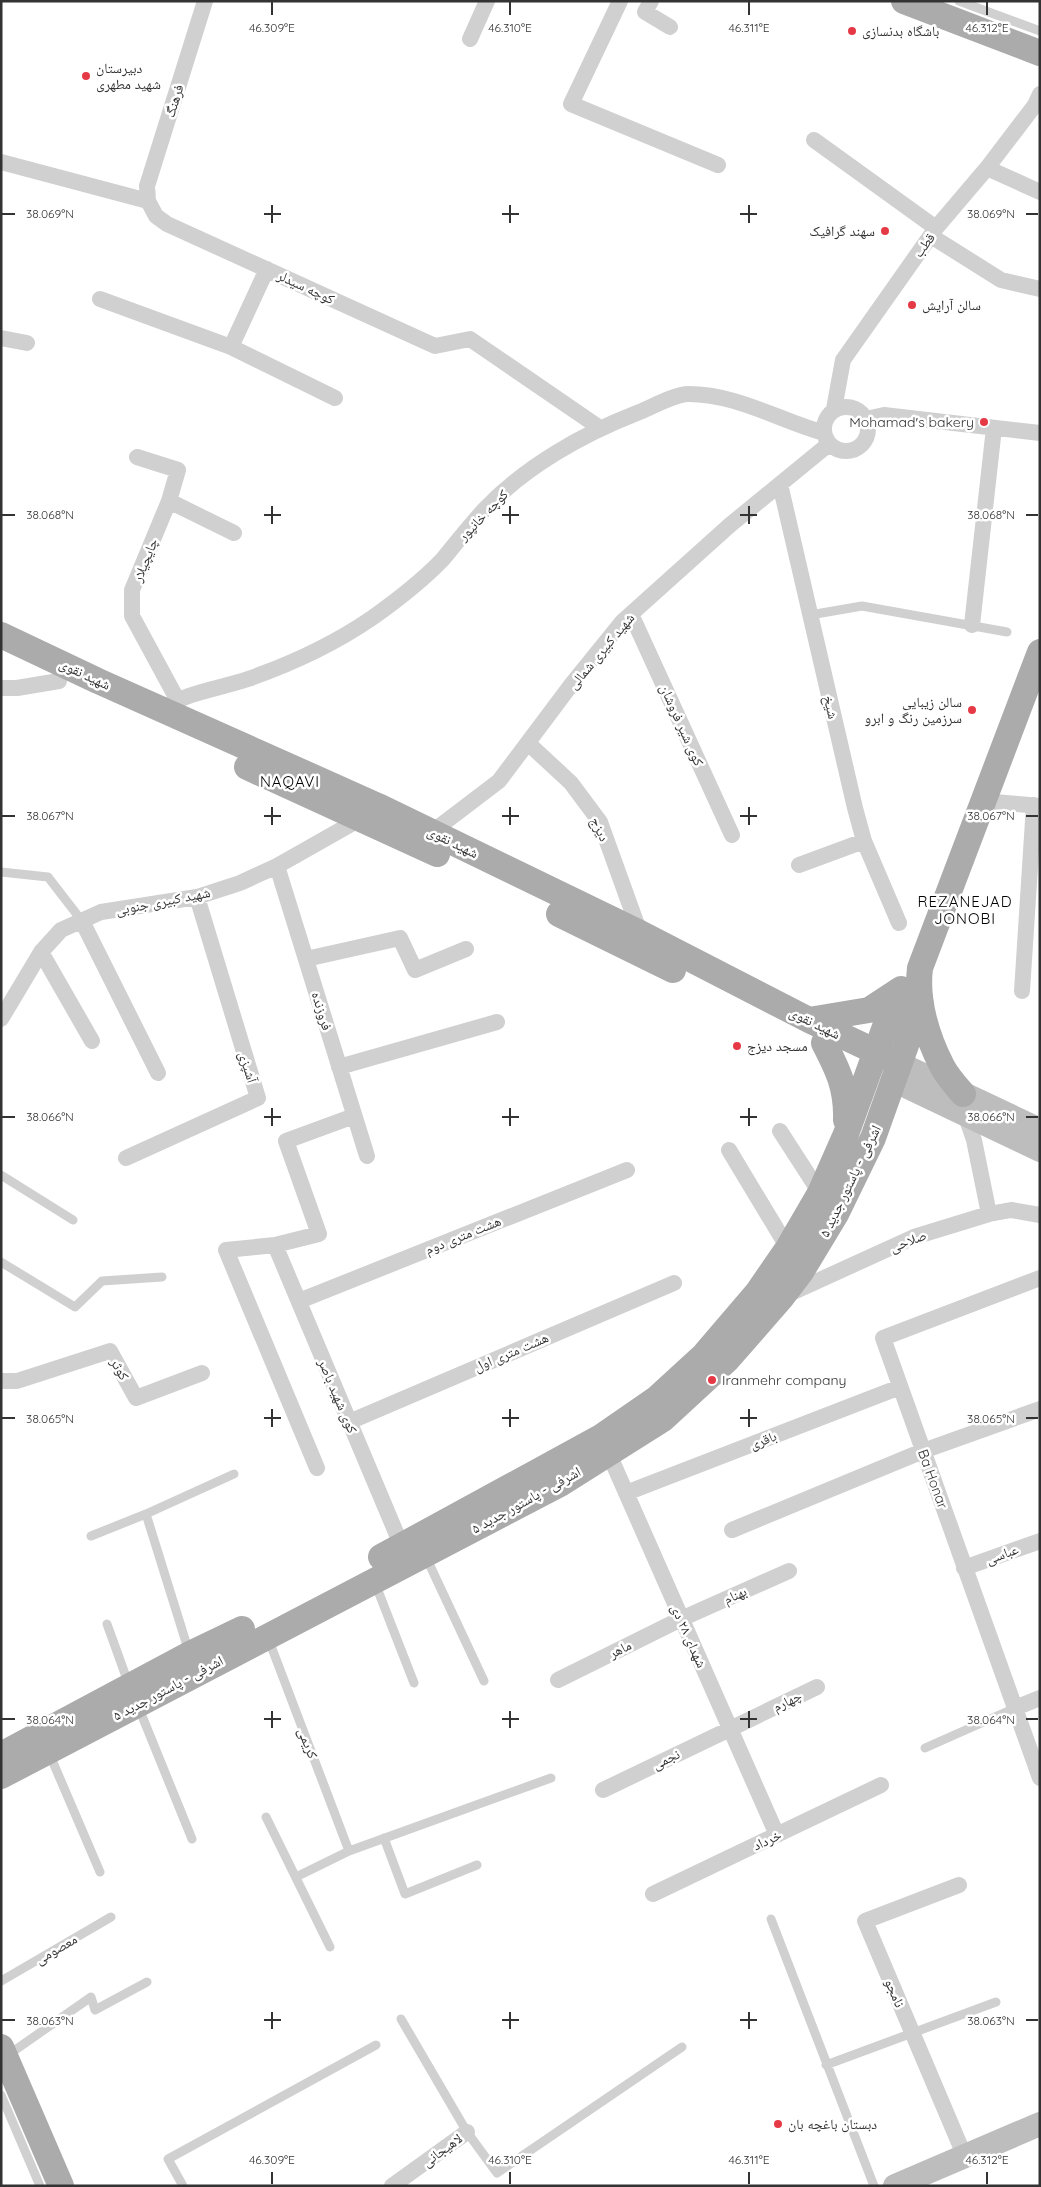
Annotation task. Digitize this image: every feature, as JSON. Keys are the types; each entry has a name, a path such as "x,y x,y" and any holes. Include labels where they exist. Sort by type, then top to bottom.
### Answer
{"main road":[{"path":"914,3 1040,53"},
{"name":"شهید نقوی","path":"1,635 169,704 640,933 809,1020 871,1060"},
{"path":"809,1020 869,1010 911,981 920,968 1040,652"},
{"name":"شهید نقوی","path":"1,654 360,819 824,1043 896,1071"},
{"path":"920,968 918,986 921,1003 942,1067 964,1104 1040,1130"},
{"name":"اشرفی - پاستور جدید ۵","path":"1,1776 48,1751 133,1696 192,1664 272,1615 412,1554 560,1484 704,1355 757,1293 788,1248 820,1193 846,1134 871,1060 898,991"},
{"name":"اشرفی - پاستور جدید ۵","path":"604,1445 670,1412 727,1360 782,1297 801,1272 836,1214 874,1138 921,1003"},
{"path":"824,1043 841,1075 847,1101 846,1134"},
{"path":"896,1071 964,1104 1040,1150"},
{"name":"اشرفی - پاستور جدید ۵","path":"192,1664 267,1636 374,1580 412,1554"},
{"name":"اشرفی - پاستور جدید ۵","path":"1,1756 50,1728 133,1696"},
{"path":"3,2052 60,2186"},
{"path":"895,2186 1040,2124"}],"street":[{"name":"فرهنگ","path":"148,201 148,186 205,1"},
{"path":"470,39 487,1"},
{"path":"620,1 571,104 718,165"},
{"path":"651,1 645,12 670,26"},
{"name":"قطب","path":"834,409 843,360 934,232 987,168 1035,105 1040,94"},
{"path":"814,140 934,232 1001,280 1040,289"},
{"path":"1,162 148,201"},
{"path":"987,168 1040,192"},
{"name":"کوچه سیدلر","path":"148,201 156,216 167,224 436,346 470,339 600,428"},
{"path":"230,347 267,270"},
{"path":"100,299 230,347 335,398"},
{"path":"1,338 26,343"},
{"name":"کوچه خانپور","path":"169,704 248,679 323,648 371,618 409,589 441,560 486,508 520,478 600,428 685,394 719,396 742,402 826,439"},
{"path":"849,406 856,408 866,418 868,433 866,440 857,448 839,450 826,439 825,420 834,409 849,406"},
{"path":"866,418 884,415 1040,433"},
{"path":"972,625 994,428"},
{"name":"شهید کبیری شمالی","path":"432,832 499,781 529,744 571,685 631,614 730,524 780,484 826,439"},
{"name":"چایچیلار","path":"137,457 178,470 169,501 132,590 132,616 169,704"},
{"name":"شیخ","path":"780,484 864,841 899,924"},
{"path":"169,501 234,533"},
{"name":"کوی شیر فروشان","path":"631,614 732,835"},
{"path":"1,688 17,688 59,681"},
{"name":"دیزج","path":"529,744 571,783 600,822 640,933"},
{"path":"995,802 1037,805 1022,991"},
{"name":"شهید کبیری جنوبی","path":"1,1019 41,952 61,930 101,912 197,897 240,883 277,866 360,819"},
{"path":"799,865 864,841"},
{"name":"فروزنده","path":"277,866 367,1156"},
{"name":"آشپزی","path":"126,1158 258,1098 197,897"},
{"path":"82,921 158,1073"},
{"path":"306,959 400,938 415,970 466,949"},
{"path":"41,952 92,1041"},
{"path":"339,1067 497,1022"},
{"path":"964,1104 974,1140 989,1214"},
{"path":"317,1468 226,1250 275,1245 319,1234 286,1141 354,1116"},
{"path":"780,1131 820,1193"},
{"path":"729,1150 788,1248"},
{"name":"هشت متری دوم","path":"299,1301 627,1170"},
{"name":"صلاحی","path":"782,1297 914,1237 989,1214 1011,1210 1040,1215"},
{"name":"کوی شهید باصر","path":"275,1245 349,1422 412,1554"},
{"name":"Ba Honar","path":"1040,1278 882,1338 1040,1778"},
{"name":"هشت متری اول","path":"349,1422 674,1283"},
{"name":"کوثر","path":"1,1381 17,1381 110,1351 136,1398 202,1373"},
{"name":"باقری","path":"626,1493 900,1388"},
{"path":"732,1530 923,1451 1040,1409"},
{"name":"شهدای ۲۸ دی","path":"604,1445 777,1836"},
{"name":"عباسی","path":"964,1568 1040,1540"},
{"name":"بهنام","path":"681,1619 789,1571"},
{"name":"ماهر","path":"558,1680 681,1619"},
{"name":"چهارم","path":"730,1729 817,1687"},
{"path":"1015,1708 1040,1698"},
{"name":"نجمی","path":"603,1790 730,1729"},
{"name":"خرداد","path":"653,1894 881,1786"},
{"name":"نامجو","path":"959,1885 865,1921 965,2157"},
{"name":"لاهیجانی","path":"392,2186 467,2132"}],"lane":[{"path":"959,1 1040,31"},
{"path":"810,616 862,606 1008,632"},
{"path":"1,872 48,877 82,921"},
{"path":"2,1177 73,1220"},
{"path":"1,1262 75,1307 102,1282 162,1277"},
{"path":"90,1536 146,1514 234,1474"},
{"path":"146,1514 192,1664"},
{"path":"412,1554 484,1681"},
{"path":"374,1580 414,1683"},
{"path":"107,1624 133,1696 192,1839"},
{"name":"کریمی","path":"267,1636 349,1850"},
{"path":"925,1748 1015,1708"},
{"path":"48,1751 100,1872"},
{"path":"296,1877 349,1850 551,1778"},
{"path":"266,1816 330,1947"},
{"path":"384,1838 405,1894 477,1865"},
{"name":"معصومی","path":"1,1981 111,1917"},
{"path":"771,1920 874,2186"},
{"path":"3,2052 91,1996 95,2010 146,1982"},
{"path":"826,2065 996,2002"},
{"path":"401,2019 467,2132 497,2173 682,2047"},
{"path":"183,2186 168,2159 376,2045"},
{"path":"1,2095 40,2186"}],"place":[{"name":"باشگاه بدنسازی","path":"852,31"},
{"name":"دبیرستان شهید مطهری","path":"86,76"},
{"name":"سهند گرافیک","path":"885,231"},
{"name":"سالن آرایش","path":"912,305"},
{"name":"Mohamad's bakery","path":"984,422"},
{"name":"سالن زیبایی سرزمین رنگ و ابرو","path":"972,710"},
{"name":"مسجد دیزج","path":"737,1046"},
{"name":"Iranmehr company","path":"712,1380"},
{"name":"دبستان باغچه بان","path":"778,2124"}],"district":[{"name":"NAQAVI","path":"290,782"},
{"name":"REZANEJAD JONOBI","path":"965,910"}]}
